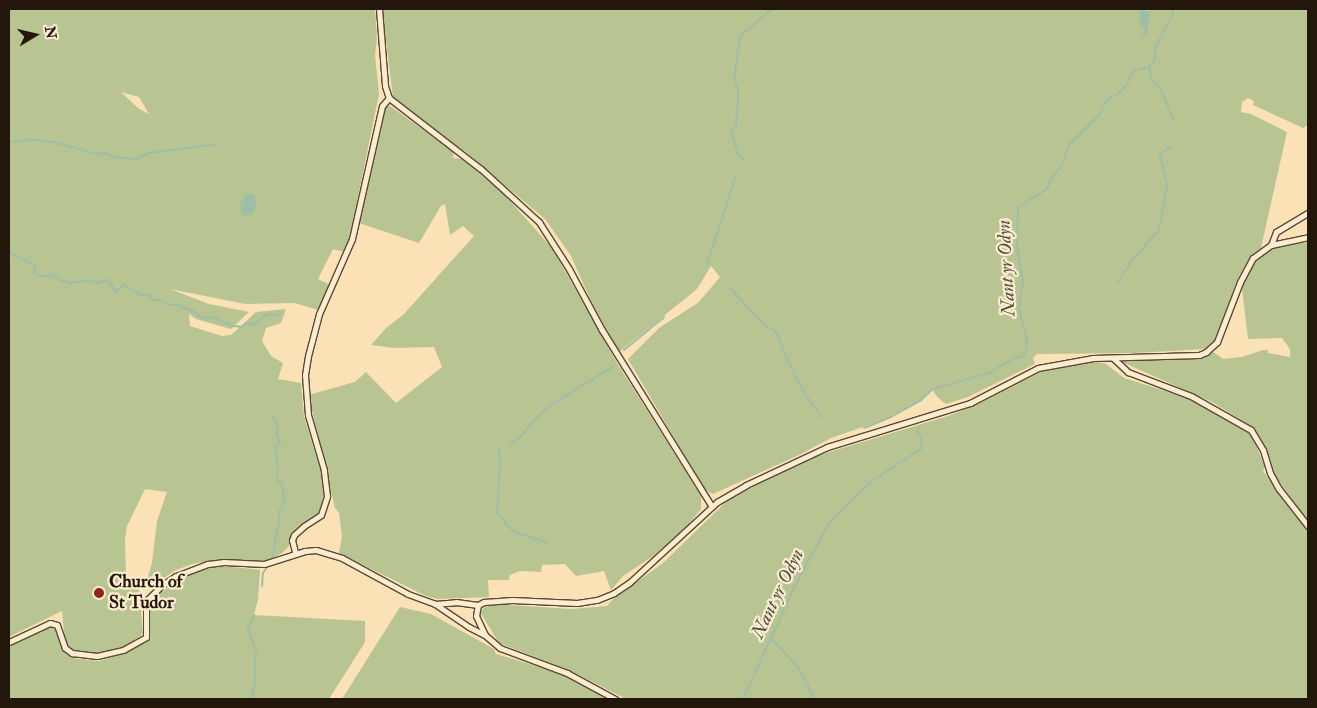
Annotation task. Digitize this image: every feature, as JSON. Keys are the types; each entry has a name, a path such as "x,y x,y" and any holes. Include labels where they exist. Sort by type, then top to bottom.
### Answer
{"street":[{"path":"379,9 385,86 389,98 481,169 539,222 570,269 602,330 712,507"},
{"path":"295,552 292,540 294,535 298,529 321,515 327,496 324,470 308,415 305,375 308,356 319,314 352,239 382,106 389,98"},
{"path":"1271,245 1276,232 1308,213"},
{"path":"435,604 456,602 478,605 488,601 512,600 561,604 597,600 614,593 629,583 712,507 746,484 820,450 970,403 1038,368 1075,360 1199,355 1212,349 1222,332 1246,270 1253,258 1271,245 1308,237"},
{"path":"1112,358 1128,372 1191,396 1251,430 1279,489 1308,526"},
{"path":"9,642 42,625 50,623 57,625 65,648 72,653 97,656 123,650 146,637 146,601 151,593 176,576 208,564 224,562 264,564 295,552 316,550 342,558 408,594 435,604 454,618 485,635 500,648 567,674 615,699"},
{"path":"478,605 476,616 485,635"}],"shaded area":[{"path":"9,9 375,9 377,38 375,55 379,94 350,236 345,252 333,249 318,279 330,285 318,310 295,303 245,304 170,289 209,304 249,312 231,329 196,319 189,314 190,326 222,336 231,335 256,312 286,309 281,323 266,328 262,341 271,356 283,363 278,379 301,383 304,416 325,485 322,504 317,515 299,526 292,534 289,546 273,558 257,563 223,559 192,564 176,570 164,578 146,583 152,563 157,521 167,492 145,489 127,526 125,539 126,577 136,579 139,587 143,634 124,647 96,653 84,653 68,648 65,642 62,611 9,637","holes":["121,92 139,97 149,114 139,109"]},
{"path":"382,9 1139,9 1144,30 1142,38 1148,33 1149,9 1308,9 1308,125 1303,128 1253,105 1254,101 1248,98 1242,102 1241,112 1251,114 1287,132 1261,248 1250,257 1238,278 1217,336 1212,344 1205,349 1135,353 1037,354 1033,358 1035,364 968,397 946,404 937,397 932,389 921,400 889,418 831,438 799,455 713,494 704,489 628,359 659,328 699,302 720,277 711,266 697,289 619,352 592,303 571,256 545,219 467,153 424,123 393,97"},
{"path":"1139,9 1150,11 1148,33 1141,39 1144,30 1140,25"},
{"path":"390,106 454,152 453,158 463,159 502,192 552,248 617,363 701,496 701,509 686,527 653,556 623,576 611,590 604,571 576,576 565,564 542,565 541,572 520,571 510,575 509,580 488,580 489,597 438,599 426,596 339,553 342,536 339,513 335,508 309,399 312,394 355,382 366,372 396,403 442,367 434,347 394,348 371,345 386,328 403,315 474,236 463,226 450,235 445,204 441,206 419,243 359,223 385,107"},
{"path":"246,194 255,195 256,204 253,213 245,216 241,213 240,203"},
{"path":"1308,242 1308,522 1274,474 1260,438 1251,426 1212,402 1122,362 1123,360 1193,358 1206,355 1212,351 1223,359 1242,357 1263,350 1268,350 1268,353 1290,357 1290,349 1282,338 1248,339 1242,289 1250,266 1274,247"},
{"path":"1093,361 1106,364 1124,378 1188,398 1242,428 1252,436 1265,467 1263,471 1308,531 1308,699 626,699 569,670 499,643 480,612 487,605 494,604 572,609 607,606 612,600 663,563 727,501 803,460 948,416 978,404 1043,371"},
{"path":"223,566 260,570 258,599 254,615 365,621 365,642 329,699 9,699 9,646 26,636 52,627 57,629 64,652 72,658 100,661 127,652 145,642 150,635 147,604 151,599 188,575 204,568"},
{"path":"400,607 431,614 494,649 496,654 559,673 608,699 342,699"}],"waterway":[{"path":"744,159 738,154 731,131 736,126 738,90 734,79 740,36 772,9"},
{"name":"Nant yr Odyn","path":"864,428 889,418 921,400 933,389 989,373 1012,359 1023,356 1026,351 1027,341 1019,308 1023,281 1017,248 1018,207 1047,189 1051,179 1063,163 1069,145 1100,114 1107,99 1118,94 1126,86 1133,71 1149,67 1155,60 1155,47 1173,15 1172,9"},
{"path":"1149,68 1153,83 1160,87 1173,119"},
{"path":"9,142 33,140 53,142 97,154 104,153 115,157 135,159 150,153 217,144"},
{"path":"1118,282 1133,259 1159,230 1167,185 1160,154 1172,146"},
{"path":"707,265 736,175"},
{"path":"9,252 35,266 34,272 41,276 49,277 53,274 60,280 70,283 88,280 97,283 108,280 116,292 124,285 141,295 149,295 153,300 162,300 165,304 177,305 193,311 202,318 212,317 233,326 243,327 246,323 252,325 268,314 279,315"},
{"path":"730,288 765,326 775,330 794,374 822,417"},
{"path":"624,350 664,317"},
{"path":"509,444 519,438 541,413 557,401 614,366"},
{"path":"272,560 279,512 285,500 282,484 277,480 278,469 275,448 276,445 280,444 276,433 278,426 273,416"},
{"name":"Nant yr Odyn","path":"743,699 796,584 829,523 872,481 922,448 921,436 916,432 919,428"},
{"path":"499,448 497,513 514,532 547,543"},
{"path":"262,586 263,573 269,564"},
{"path":"251,699 255,681 255,656 257,653 248,629 254,615"},
{"path":"771,638 798,667 815,699"}],"place":[{"name":"Church of St Tudor","path":"99,593"}]}
